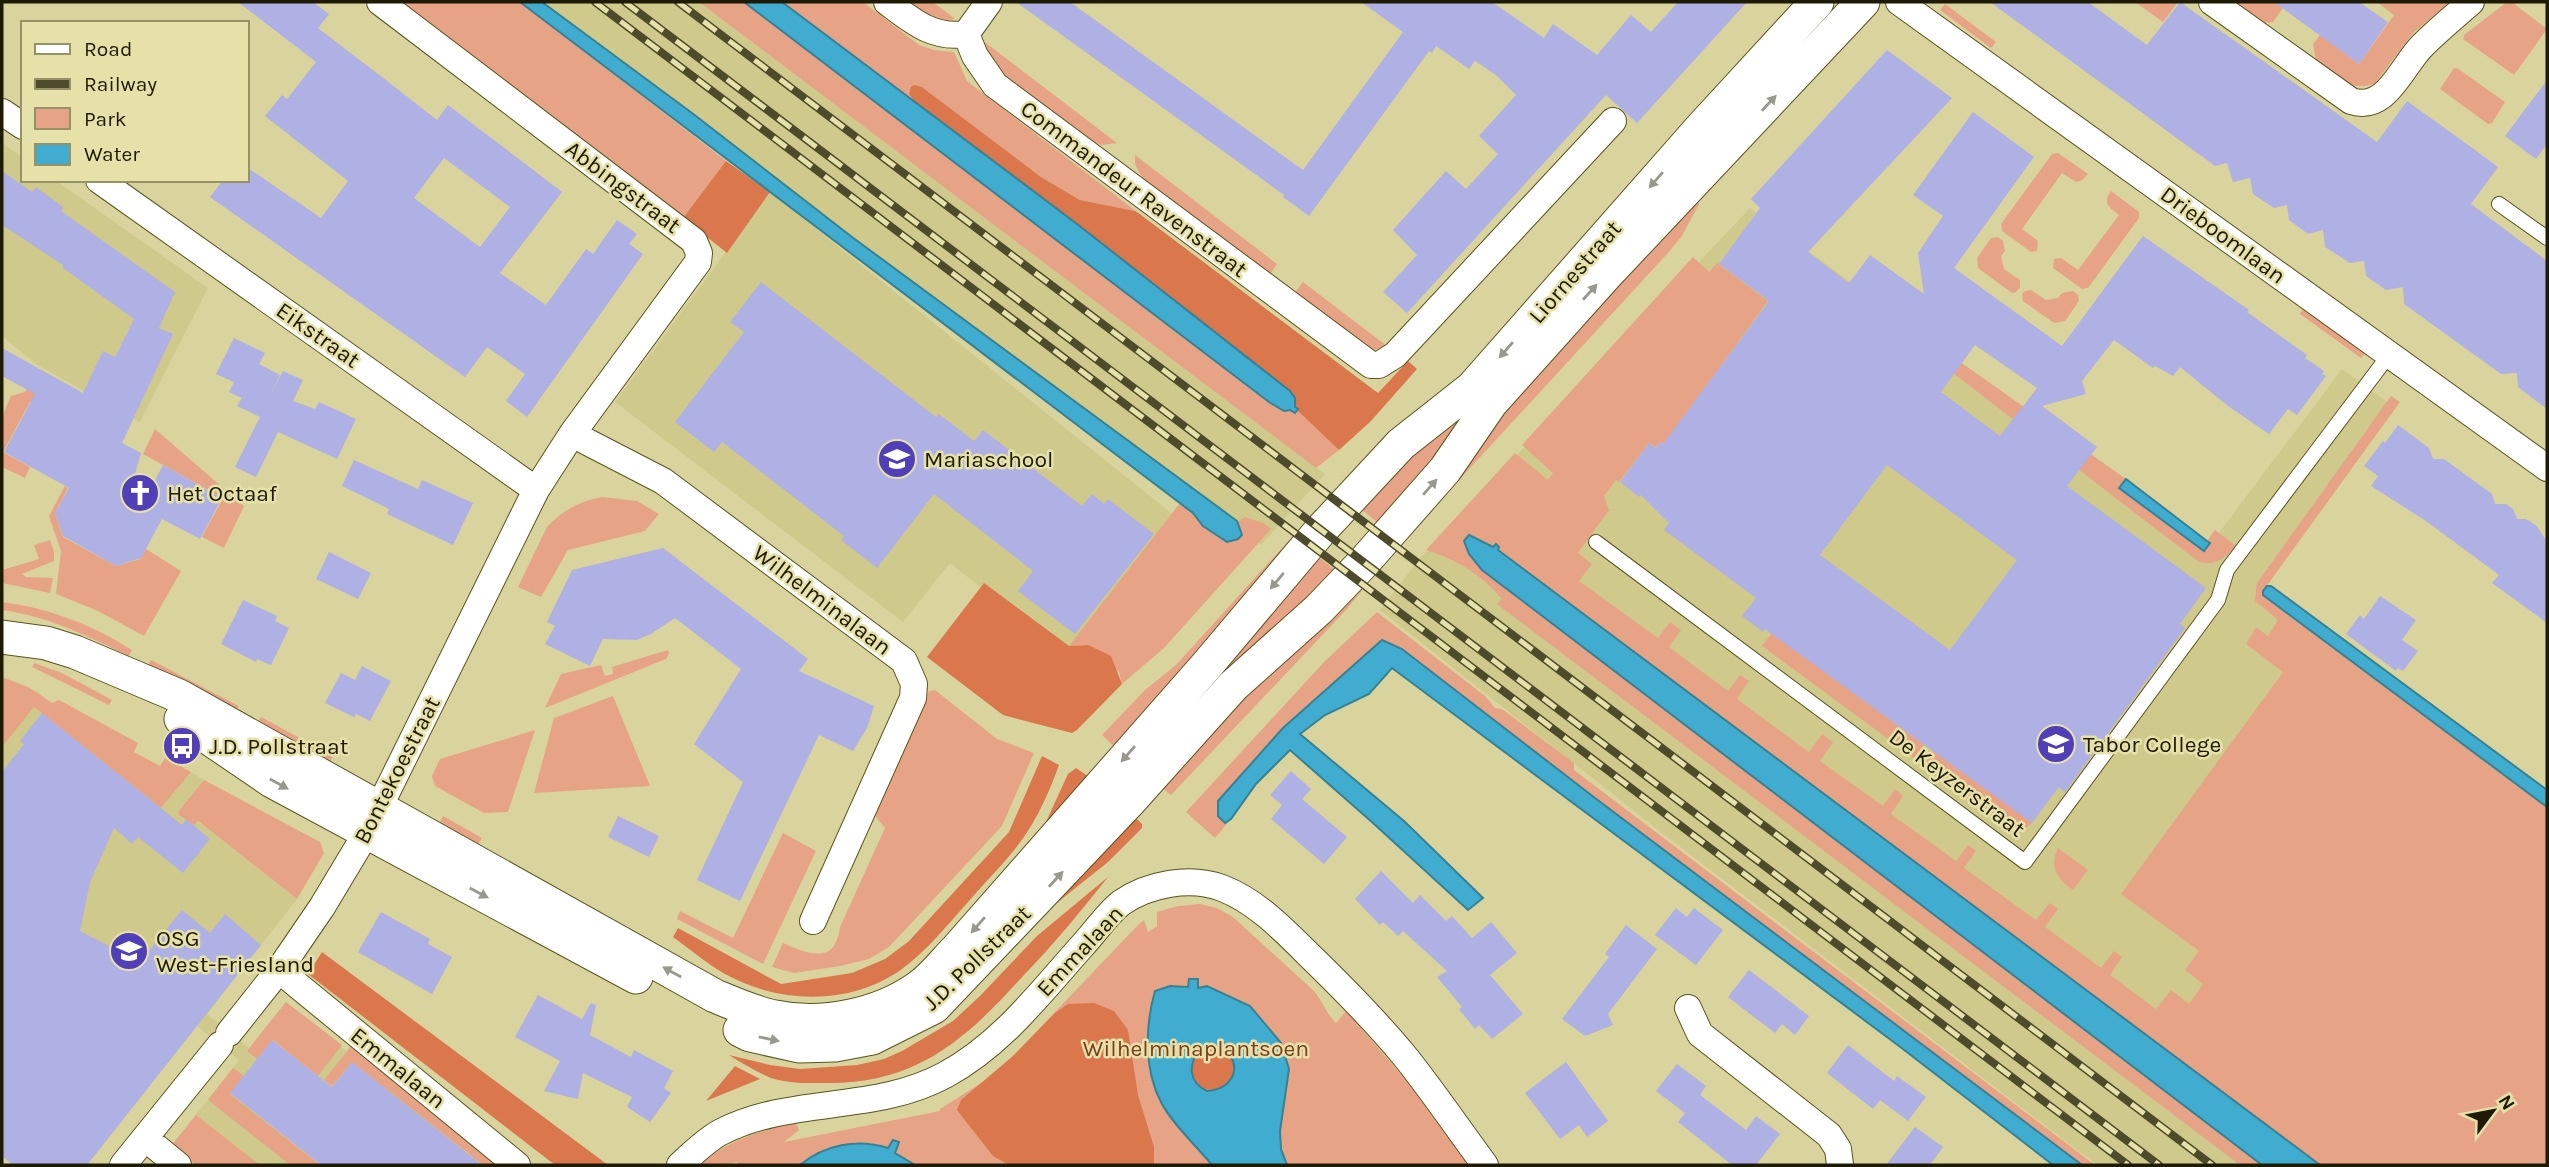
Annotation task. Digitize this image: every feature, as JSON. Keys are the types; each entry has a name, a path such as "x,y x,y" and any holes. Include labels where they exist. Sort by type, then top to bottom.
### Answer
{"street":[{"name":"Abbingstraat","path":"380,2 694,241 699,253 698,262 572,434 536,489"},
{"path":"887,2 912,21 931,31 950,36 966,34 989,2"},
{"name":"Liornestraat","path":"1321,530 1401,444 1472,388 1701,128 1817,2"},
{"name":"Liornestraat","path":"1385,538 1444,470 1490,403 1605,276 1863,2"},
{"name":"Drieboomlaan","path":"1899,2 2547,468"},
{"path":"2212,2 2351,101 2361,104 2388,90 2420,47 2471,2"},
{"name":"Commandeur Ravenstraat","path":"966,34 975,56 995,85 1371,365 1379,365 1395,355 1613,121"},
{"path":"2,112 21,125"},
{"name":"Eikstraat","path":"102,182 536,489"},
{"name":"Wilhelminalaan","path":"572,434 663,481 904,662 914,684 913,698 813,921"},
{"name":"Bontekoestraat","path":"123,1165 279,970 322,907 373,820 536,489"},
{"name":"J.D. Pollstraat","path":"373,820 715,996 752,1012 802,1021 862,1014 920,987 957,949 1207,665 1321,530"},
{"name":"J.D. Pollstraat","path":"2,637 46,643 179,696 373,820 705,1015 750,1035 799,1046 835,1045 872,1038 934,1007 1128,803 1233,687 1319,609 1385,538"},
{"name":"Emmalaan","path":"680,1165 720,1133 768,1114 881,1098 942,1077 970,1061 1010,1027 1120,904 1147,888 1197,881 1222,888 1246,901 1283,930 1349,993 1406,1057 1485,1165"},
{"name":"Emmalaan","path":"279,970 517,1165"},
{"path":"1688,1009 1700,1034 1829,1135 1838,1149 1840,1165"},
{"path":"145,1138 178,1165"}],"lane":[{"path":"2499,204 2545,231"},
{"name":"De Keyzerstraat","path":"1596,542 2025,862 2218,600 2227,570 2389,355"}],"shaded area":[{"path":"539,2 699,2 1325,474 1261,545"},
{"path":"914,85 922,87 1041,177 1080,200 1135,211 1378,393 1408,361 1417,369 1370,422 1339,450 1294,407 1290,391 1077,224 914,101 909,94"},
{"path":"2,143 21,157 21,182 58,182 208,288 140,422 37,365 2,336"},
{"path":"726,161 770,192 727,253 683,218"},
{"name":"Mariaschool","path":"770,192 1175,516 1064,654 950,563 903,622 615,402"},
{"name":"Tabor College","path":"1750,208 2209,546 2342,369 2394,407 2264,585 2341,641 2547,1165 2097,1165 1662,833 1380,610 1421,557"},
{"path":"984,583 1069,646 1088,645 1111,656 1122,684 1077,730 1072,733 1003,715 927,657"},
{"name":"OSG West-Friesland","path":"2,677 38,692 161,808 191,772 204,780 178,813 197,821 297,899 207,1014 249,1048 286,1002 486,1165 196,1165 171,1146 239,1060 197,1026 87,1165 37,1165 2,1137 2,1021 7,1014 2,1010"},
{"path":"1042,756 1059,765 1043,804 1021,841 929,945 902,969 882,981 838,995 815,997 768,991 725,974 673,937 678,928 781,984 852,973 885,959 909,941 1009,832"},
{"path":"1076,768 1092,779 1045,824 1068,774"},
{"path":"1129,812 1142,824 1142,828 1108,862 1053,906"},
{"path":"1108,877 1046,951 983,1018 939,1052 916,1065 890,1075 862,1081 800,1083 771,1078 729,1055 800,1069 857,1065 884,1059 902,1051 953,1021 1037,936"},
{"path":"322,952 608,1165 555,1165 308,974"},
{"path":"1094,1003 1114,1011 1128,1030 1138,1095 1154,1147 1154,1165 1009,1165 993,1156 957,1110 961,1100 1013,1056 1055,1013 1068,1004"},
{"path":"1212,1046 1227,1053 1234,1068 1227,1083 1212,1090 1197,1083 1190,1068 1197,1053"},
{"path":"735,1066 760,1079 706,1101"}],"green space":[{"path":"399,2 520,2 726,161 683,218"},
{"path":"699,2 744,2 1269,402 1295,412 1299,409 1339,450 1316,468"},
{"path":"782,2 863,2 919,45 954,52 967,81 1141,215 1135,211 1080,200 1041,177 922,87 909,94 914,101"},
{"path":"909,2 933,2 955,19 941,20"},
{"path":"2135,2 2178,2 2163,22"},
{"path":"2235,2 2274,2 2283,8 2273,22 2265,23"},
{"path":"2377,2 2450,2 2413,33 2375,83 2366,86 2351,85 2316,60 2313,44 2320,35 2359,64 2394,15"},
{"path":"2507,2 2513,3 2547,29 2514,75 2463,39 2464,35"},
{"path":"1945,4 1996,42 1991,48 1940,10"},
{"path":"982,40 1117,143 1101,145 1088,139 993,67"},
{"path":"2454,68 2505,102 2492,123 2488,124 2440,89"},
{"path":"2058,153 2088,174 2076,182 2062,173 2022,229 2038,241 2037,251 2031,252 2002,231 2001,224 2052,154"},
{"path":"1135,155 1277,264 1269,276 1144,181 1135,164"},
{"path":"2111,191 2139,212 2139,218 2088,288 2082,289 2053,268 2054,259 2061,258 2078,270 2119,215 2107,202"},
{"path":"1697,201 1699,204 1682,236 1667,254 1402,542 1498,407"},
{"path":"1998,237 2003,241 2005,251 2001,256 2004,269 2020,280 2020,287 2016,292 2012,293 1978,268 1977,258 1991,238"},
{"path":"1693,257 1709,272 1717,263 1768,301 1664,444 1660,442 1656,447 1649,443 1619,482 1616,480 1604,496 1609,510 1578,553 1592,564 1579,581 1658,638 1670,622 1681,630 1669,647 1728,691 1740,675 1749,681 1737,699 1809,752 1822,734 1833,742 1820,761 1883,806 1895,789 1903,796 1891,814 1956,861 1968,845 1976,851 1964,868 2036,920 2050,903 2058,909 2045,927 2101,968 2114,951 2122,957 2110,975 2156,1009 2171,990 2189,1004 2203,984 2185,970 2199,951 2121,894 2283,672 2246,644 2256,627 2268,636 2278,620 2255,601 2257,583 2391,396 2400,402 2263,591 2264,595 2547,807 2547,1165 2320,1165 1497,550 1496,545 1494,547 1472,536 1482,570 2262,1165 2240,1165 1497,604 1502,599 1476,575 1448,558 1426,550 1515,453 1548,480 1553,473 1522,445"},
{"path":"1303,282 1387,346 1374,350 1363,347 1293,295"},
{"path":"2031,290 2046,300 2073,291 2078,295 2079,301 2065,321 2054,323 2023,301 2022,294"},
{"path":"2304,307 2366,352 2361,358 2300,314"},
{"path":"1922,335 2126,479 2120,488 2210,544 2207,541 2215,530 2236,546 2220,560 2199,562 1915,344"},
{"path":"29,385 44,393 30,402 3,452 30,467 25,478 2,467 2,417 11,396 25,392"},
{"path":"1495,385 1383,527 1356,505 1375,484"},
{"path":"155,429 244,506 224,548 202,537 223,498 143,454"},
{"path":"65,486 68,488 55,513 63,537 116,566 140,559 146,549 181,571 144,636 98,611 56,594 61,551 49,516"},
{"path":"602,497 637,501 659,514 645,531 568,550 541,597 518,587 547,527 572,507"},
{"path":"1180,503 1193,513 1203,526 1242,535 1237,522 1245,517 1271,529 1164,648 1122,684 1119,672 1088,645 1069,646"},
{"path":"1292,537 1298,542 1119,751 1102,735 1145,690 1176,665"},
{"path":"50,540 54,561 22,574 26,577 53,578 50,593 2,583 2,570 39,559 34,545"},
{"path":"1312,552 1340,574 1144,772"},
{"path":"1355,585 1362,590 1347,609 1171,795 1156,783"},
{"path":"2,602 70,619 132,650 129,656 51,622 2,610"},
{"path":"1377,612 1485,696 1495,708 1502,709 1574,763 1574,770 2095,1165 2082,1165 1402,649 1382,640 1283,728 1219,801 1225,823 1231,819 1215,838 1186,812 1324,662"},
{"path":"1772,633 1924,745 1914,758 1762,646"},
{"path":"668,650 666,659 545,708 561,674 601,665 605,676 613,674 612,667"},
{"path":"151,660 239,706 234,714 147,666"},
{"path":"34,663 62,673 112,700 109,705 32,667"},
{"path":"2,677 28,687 52,703 59,700 138,743 134,752 160,766 165,758 191,772 161,808 34,707 2,747"},
{"path":"935,690 997,739 1034,753 1002,826 889,947 869,959 840,966 794,973 772,967 783,943 818,954 825,953 835,944 840,927 885,828 873,813 872,807 929,691"},
{"path":"613,696 650,786 534,793 554,718"},
{"path":"261,717 333,756 326,769 255,726"},
{"path":"535,730 508,812 484,813 435,786 432,776 440,759"},
{"path":"1933,751 2032,822 2030,825 2012,831 1924,766"},
{"path":"204,780 320,842 324,853 297,899 198,821 194,825 179,815 178,812"},
{"path":"443,816 482,838 474,851 436,830"},
{"path":"783,833 816,851 763,964 677,919 680,911 733,938"},
{"path":"2058,848 2088,870 2073,890 2056,872 2054,861"},
{"name":"Wilhelminaplantsoen","path":"1200,904 1217,908 1233,917 1314,991 1336,1023 1346,1011 1411,1086 1468,1165 735,1165 738,1162 697,1165 732,1143 782,1126 796,1123 799,1130 784,1142 940,1111 989,1078 1013,1056 1144,920 1148,932 1157,926 1157,912"},
{"path":"286,1002 342,1045 318,1076 273,1040 257,1059 247,1051"},
{"path":"352,1045 503,1165 483,1165 352,1062 332,1086 324,1080"},
{"path":"233,1068 244,1076 230,1094 320,1165 290,1165 208,1100"},
{"path":"196,1115 260,1165 196,1165 171,1146"}],"water":[{"path":"520,2 542,2 692,113 852,237 1237,521 1242,535 1227,542 1203,526 1193,513"},
{"path":"744,2 782,2 1077,224 1290,391 1298,409 1295,413 1284,411 1269,402"},
{"path":"2126,479 2210,543 2204,551 2119,488"},
{"path":"1469,535 1493,547 1496,544 1498,550 2320,1165 2262,1165 1482,570 1469,554 1464,541"},
{"path":"2267,586 2271,586 2547,790 2547,807 2263,595"},
{"path":"1382,640 1402,649 2082,1165 2053,1165 1899,1046 1392,668 1369,694 1325,715 1300,734 1404,821 1483,898 1468,910 1290,750 1256,784 1231,819 1225,823 1218,816 1218,801 1283,728"},
{"path":"1189,979 1198,979 1198,988 1207,986 1250,1006 1281,1043 1289,1069 1280,1131 1281,1149 1287,1165 1212,1165 1177,1126 1161,1102 1151,1076 1148,1048 1149,1019 1155,991 1170,986 1188,987","holes":["1215,1046 1225,1050 1234,1064 1231,1079 1226,1085 1207,1091 1193,1078 1193,1061 1200,1049"]},
{"path":"893,1140 899,1142 895,1153 915,1165 800,1165 820,1152 841,1145 865,1144 888,1148"}],"building":[{"path":"238,2 313,2 329,14 318,28 437,120 448,105 562,192 500,273 546,305 586,249 593,254 617,220 637,234 629,244 643,254 527,417 506,401 525,374 487,347 465,377 210,197 221,182 248,182 248,168 321,218 348,181 265,116 282,95 287,99 316,62","holes":["444,158 510,207 480,247 414,198"]},
{"path":"1016,2 1070,2 1303,170 1403,32 1361,2 1492,2 1544,38 1553,24 1597,55 1631,15 1651,32 1678,2 1747,2 1637,123 1606,95 1407,313 1383,292 1417,255 1393,230 1446,171 1466,189 1498,154 1479,136 1516,95 1496,75 1475,61 1469,69 1436,46 1432,53 1429,51 1309,216 1283,197 1284,195"},
{"path":"1990,2 2088,2 2147,45 2180,2 2377,142 2407,101 2475,150 2498,167 2471,204 2547,261 2547,409 2518,387 2517,373 2501,374 2404,304 2403,287 2386,290 2366,276 2364,261 2350,263 2325,247 2323,230 2308,234 2289,220 2287,205 2274,208 2253,194 2250,178 2233,182 2227,163 2215,166"},
{"path":"2274,2 2359,2 2388,22 2359,64"},
{"path":"1887,50 1952,98 1808,252 1849,283 1870,255 1924,294 1918,253 1943,216 1913,195 1973,112 2034,157 1954,268 2062,346 2143,236 2249,310 2247,312 2307,355 2305,358 2324,371 2322,374 2326,376 2297,415 2288,409 2269,434 2228,406 2180,367 2173,376 2155,366 2153,368 2114,340 2082,381 2086,394 2042,406 2097,447 2067,486 2206,588 2180,624 2185,628 2065,792 2059,787 2032,823 1765,629 1763,632 1742,616 1756,598 1664,530 1669,523 1641,495 1639,497 1620,482 1649,443 1656,448 1660,442 1663,444 1769,301 1719,264 1760,208 1751,199","holes":["1975,345 2037,388 2000,436 1941,392","1887,465 2017,560 1950,650 1820,555"]},
{"path":"2547,80 2547,144 2536,159 2505,136"},
{"path":"2,171 32,192 36,187 63,207 61,211 175,292 159,328 173,334 122,443 141,453 126,505 140,510 163,465 222,498 200,539 162,519 141,558 116,566 63,536 55,513 69,488 4,452 35,394 2,376 2,348 83,393 103,351 115,357 134,319 63,268 63,265 2,225"},
{"path":"761,282 936,417 939,414 974,441 983,430 1082,506 1092,494 1104,504 1108,499 1154,534 1075,634 1018,591 1033,571 934,494 877,568 841,540 844,536 722,442 714,452 675,422 744,332 730,322"},
{"path":"234,338 265,353 259,364 280,375 271,394 283,371 303,380 293,401 315,409 319,402 356,419 337,459 278,432 256,477 235,467 260,417 237,406 242,398 229,392 234,382 216,374"},
{"path":"2398,425 2429,448 2433,459 2444,459 2492,494 2495,504 2506,504 2513,509 2517,519 2526,519 2537,526 2547,542 2547,623 2492,583 2499,575 2426,521 2371,486 2378,476 2364,466"},
{"path":"354,460 418,489 422,480 473,503 453,545 387,514 389,509 342,486"},
{"path":"663,548 808,659 799,671 874,706 867,728 853,751 819,735 740,901 697,880 743,782 694,744 741,669 675,618 637,640 603,639 590,666 545,644 555,626 547,622 572,570"},
{"path":"329,552 371,573 358,599 316,579"},
{"path":"2380,596 2416,620 2402,640 2418,651 2403,671 2398,668 2396,671 2346,634 2360,615 2364,619"},
{"path":"243,600 277,616 275,621 289,628 271,665 257,659 256,662 221,644"},
{"path":"362,666 391,681 370,721 356,714 354,717 325,703 341,673 355,680"},
{"path":"42,713 182,825 186,819 210,839 183,873 138,837 132,844 114,828 90,882 80,931 140,962 182,910 210,933 225,914 261,945 87,1165 13,1165 2,1156 2,772 24,744 20,741"},
{"path":"1291,771 1311,789 1302,799 1347,837 1324,864 1271,819 1282,805 1270,795"},
{"path":"618,816 659,836 649,857 608,837"},
{"path":"1381,871 1413,903 1420,895 1446,921 1452,916 1472,938 1491,922 1517,953 1490,975 1523,1014 1492,1039 1479,1025 1475,1029 1459,1009 1462,1007 1437,977 1447,971 1403,931 1398,936 1383,922 1380,925 1355,899"},
{"path":"1676,908 1687,917 1694,908 1723,930 1696,965 1655,935"},
{"path":"381,912 430,939 428,944 452,957 432,994 358,952"},
{"path":"1626,925 1657,949 1608,1014 1613,1025 1585,1036 1562,1019 1609,957 1605,954"},
{"path":"1749,970 1809,1016 1795,1035 1782,1024 1775,1033 1728,997"},
{"path":"538,995 582,1019 591,1003 596,1005 590,1035 631,1057 634,1050 673,1071 664,1088 671,1093 650,1122 627,1107 632,1097 583,1073 578,1099 544,1091 560,1061 515,1037"},
{"path":"272,1040 332,1087 352,1062 482,1165 321,1165 230,1093"},
{"path":"1848,1045 1894,1081 1897,1076 1926,1097 1908,1121 1880,1100 1873,1109 1827,1073"},
{"path":"1566,1062 1608,1121 1587,1137 1579,1125 1560,1139 1525,1093"},
{"path":"1677,1064 1706,1086 1700,1095 1746,1130 1756,1116 1780,1134 1756,1165 1732,1165 1678,1122 1685,1113 1656,1091"},
{"path":"1915,1127 1943,1147 1930,1165 1886,1165"}],"railway":[{"path":"595,2 2128,1165"},
{"path":"625,2 2159,1165"},
{"path":"678,2 2212,1165"}],"place":[{"name":"Mariaschool","path":"897,459"},
{"name":"Het Octaaf","path":"140,493"},
{"name":"Tabor College","path":"2056,744"},
{"name":"J.D. Pollstraat","path":"182,746"},
{"name":"OSG West-Friesland","path":"129,951"}]}
